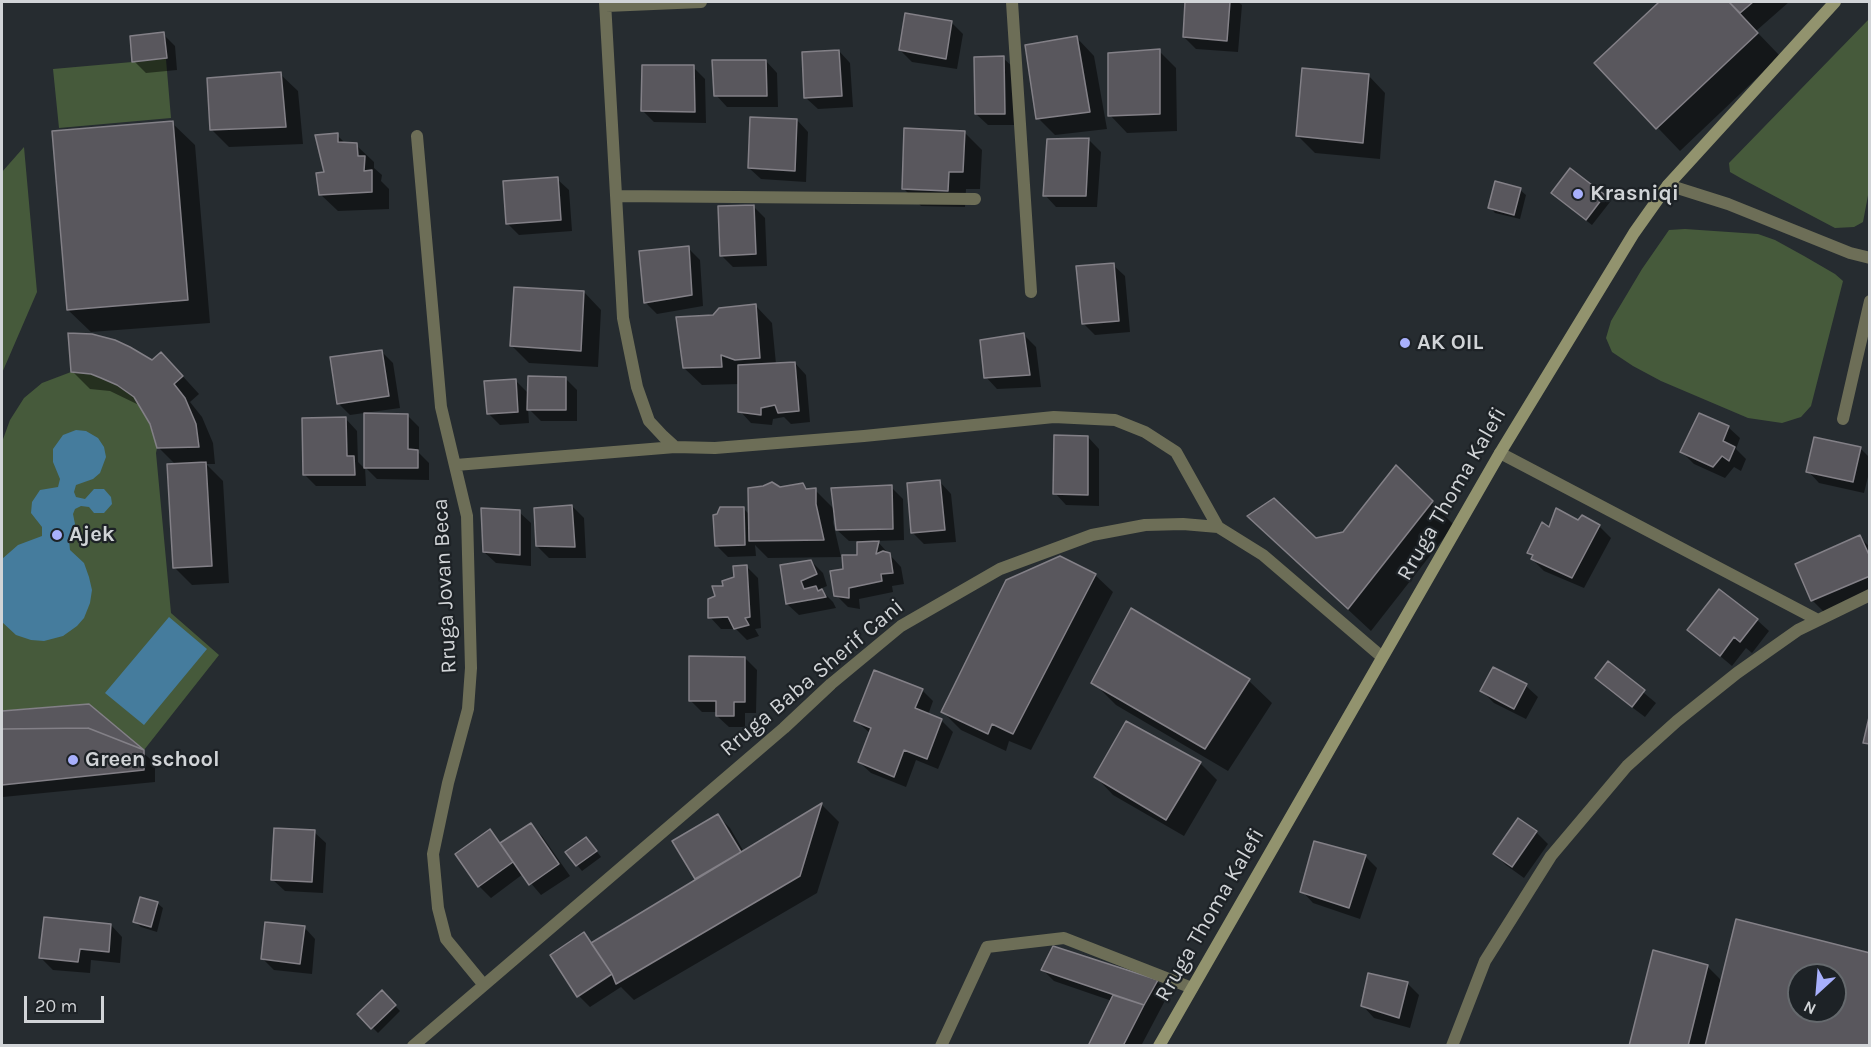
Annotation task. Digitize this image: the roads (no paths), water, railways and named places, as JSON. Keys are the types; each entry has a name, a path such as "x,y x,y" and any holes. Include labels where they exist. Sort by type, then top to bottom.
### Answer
{"main road":[{"name":"Rruga Thoma Kalefi","path":"1159,1046 1500,453 1606,276 1668,185 1835,2"}],"street":[{"path":"675,447 649,422 630,359 623,318 606,4 701,2"},
{"path":"1012,2 1031,292"},
{"name":"Rruga Jovan Beca","path":"417,136 441,407 467,516 471,668 468,709 448,783 433,854 438,908 446,939 483,984"},
{"path":"1668,185 1728,204 1850,253 1869,258"},
{"path":"616,196 975,199"},
{"path":"1843,419 1869,300"},
{"path":"456,465 675,447 715,448 757,445 1054,417 1115,420 1145,432 1176,452 1218,527"},
{"path":"1500,453 1818,620"},
{"name":"Rruga Baba Sherif Cani","path":"413,1046 901,626 1000,569 1092,535 1145,525 1183,524 1218,527 1263,555 1382,657"},
{"path":"1452,1046 1485,961 1551,856 1627,766 1677,721 1798,630 1869,595"},
{"path":"941,1046 987,947 1064,938 1192,988"}],"water":[{"name":"Ajek","path":"76,430 86,431 98,438 104,447 106,457 100,473 93,479 76,485 74,492 76,497 85,499 94,489 104,489 111,497 112,504 104,513 94,513 89,507 81,506 75,509 73,514 75,524 69,540 70,550 84,563 92,590 84,618 63,636 44,641 31,640 16,635 2,622 2,559 18,545 42,536 42,527 31,513 32,502 40,490 58,487 60,479 53,462 53,449 63,435"},
{"path":"169,617 207,649 144,725 105,693"}],"place":[{"name":"Krasniqi","path":"1578,194"},
{"name":"AK OIL","path":"1405,343"},
{"name":"Ajek","path":"57,535"},
{"name":"Green school","path":"73,760"}]}
